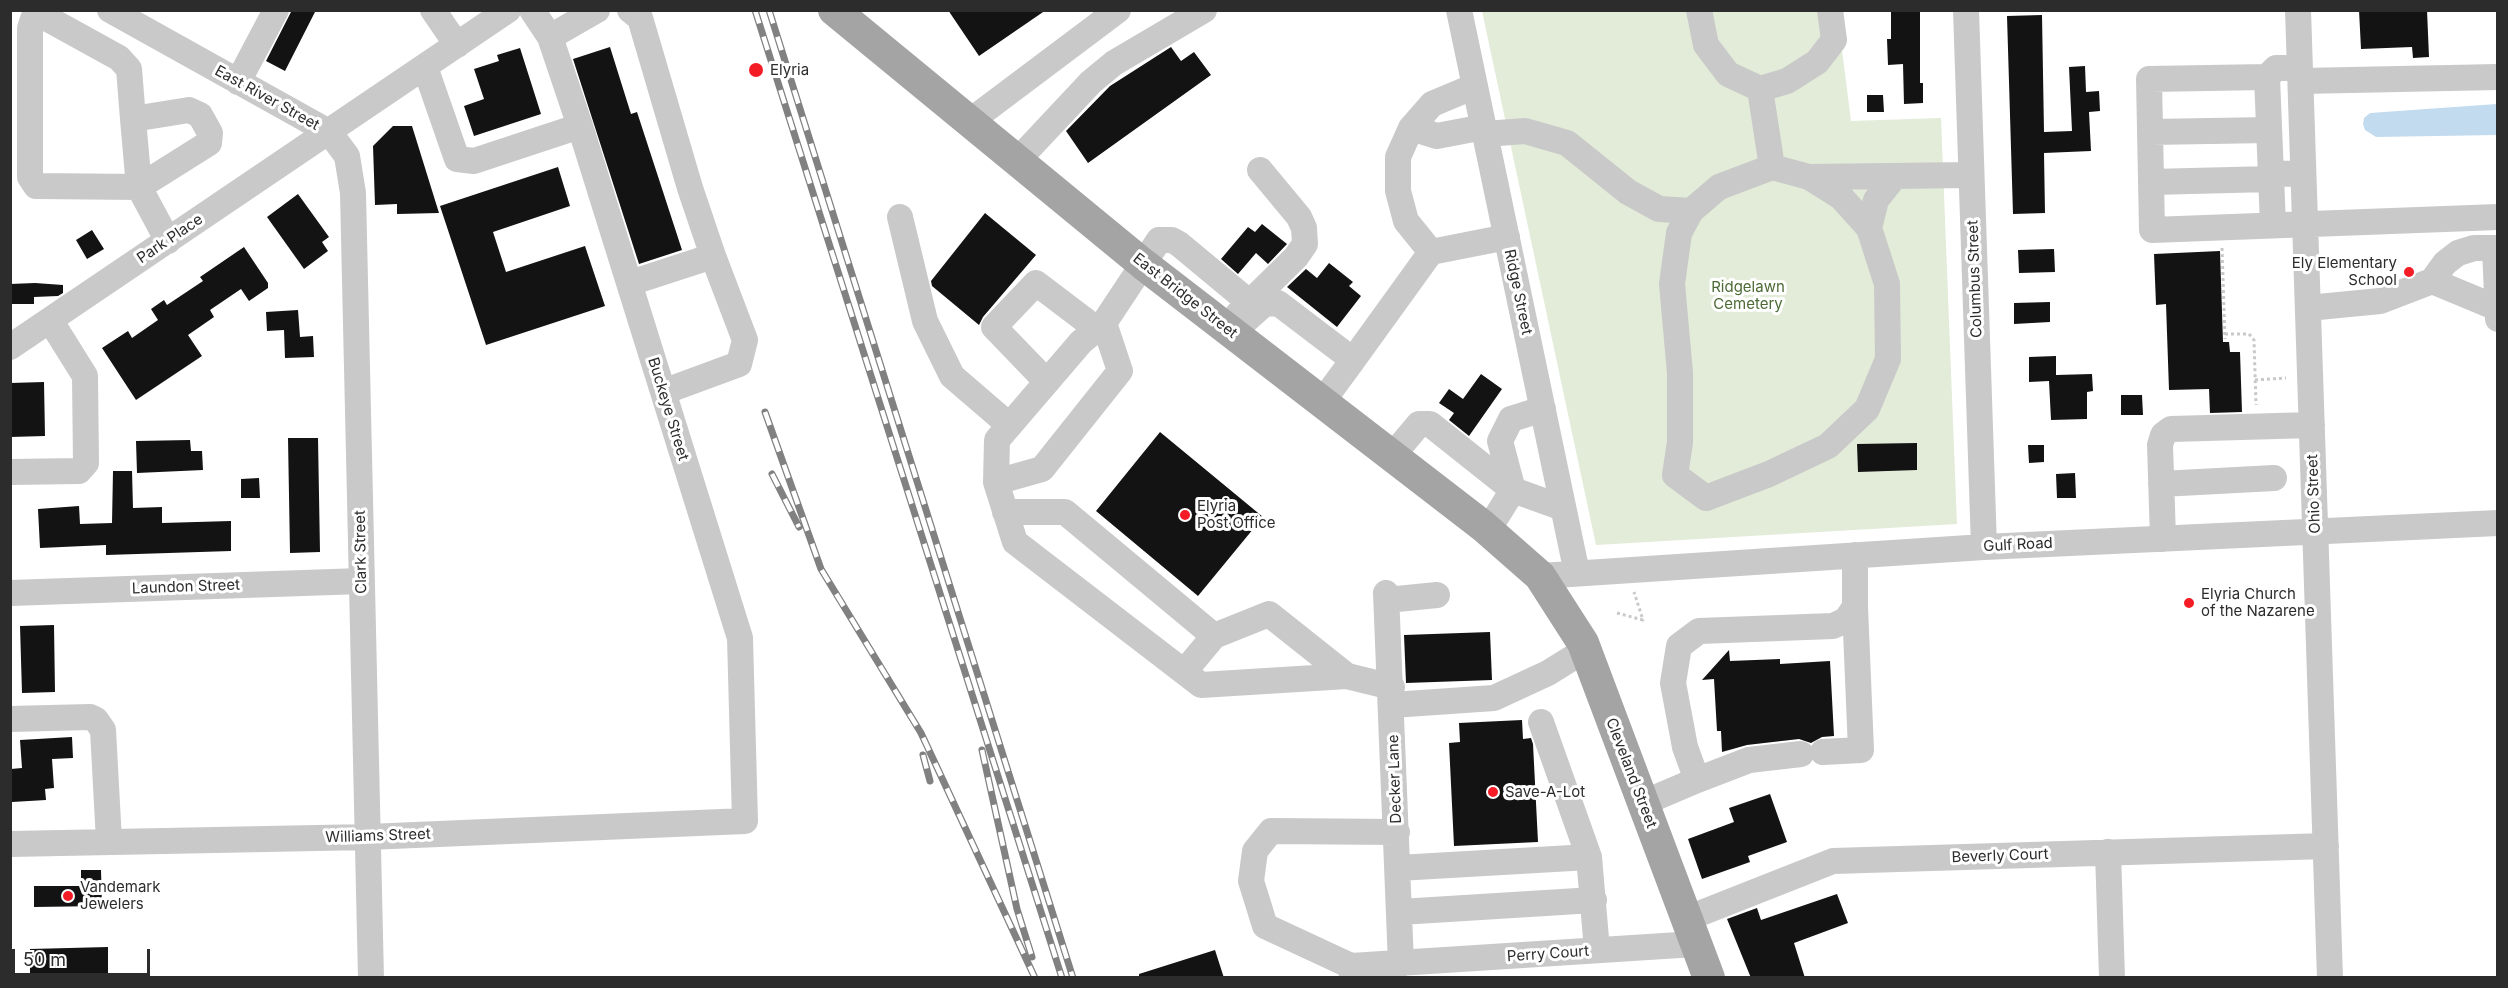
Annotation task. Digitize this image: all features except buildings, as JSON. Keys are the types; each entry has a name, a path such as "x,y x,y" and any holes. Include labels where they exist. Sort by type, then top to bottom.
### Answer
{"main road":[{"name":"East Bridge Street","path":"834,10 1016,162 1143,264 1488,530 1540,576"},
{"name":"Cleveland Street","path":"1540,576 1585,650 1709,978"}],"street":[{"name":"East River Street","path":"110,10 329,132 457,45 499,13"},
{"path":"238,82 276,10"},
{"path":"433,10 457,45"},
{"name":"Buckeye Street","path":"532,10 550,37 580,126 740,638 744,821"},
{"path":"550,37 597,10"},
{"path":"630,10 640,18 690,188 745,340 739,364 663,392"},
{"path":"969,123 1118,10"},
{"path":"1016,162 1091,82 1114,63 1204,10"},
{"name":"Ridge Street","path":"1459,10 1577,573"},
{"path":"1699,10 1706,45 1728,74 1760,89 1787,81 1816,62 1834,40 1830,10"},
{"name":"Columbus Street","path":"1966,10 1984,547"},
{"name":"Ohio Street","path":"2298,10 2330,978"},
{"path":"133,119 189,110 200,115 210,133 209,142 139,187 36,186 30,177 30,28 33,19 40,15 119,58 129,69 133,119 139,187 168,241"},
{"path":"425,67 457,159 474,161 580,126"},
{"path":"2498,77 2300,74 2276,68 2267,77 2149,80 2152,230 2498,217"},
{"path":"2267,77 2272,225"},
{"path":"1431,252 1406,221 1398,191 1398,157 1410,128 1432,104 1475,86"},
{"path":"1760,89 1772,167"},
{"path":"1410,128 1437,136 1484,131 1525,131 1567,143 1628,192 1659,209 1691,211"},
{"path":"2150,132 2269,130"},
{"name":"Park Place","path":"10,347 329,132"},
{"name":"Clark Street","path":"329,132 347,156 353,193 371,978"},
{"path":"1772,167 1809,177 1841,196 1869,228 1887,284 1888,359 1867,409 1828,446 1769,474 1707,498 1675,475 1680,442 1680,373 1672,284 1679,233 1691,211 1719,187 1772,167"},
{"path":"1229,331 1249,302 1296,257 1305,244 1306,237 1299,217 1260,170"},
{"path":"2151,182 2271,179 2279,174 2303,173"},
{"path":"1809,177 1971,174"},
{"path":"1869,228 1876,200 1895,176"},
{"path":"900,218 925,321 952,376 1010,425"},
{"path":"1322,402 1431,252 1507,237"},
{"path":"1249,302 1179,244 1159,240 1101,326 1082,342 997,440 996,482 1015,542 1201,685 1347,676"},
{"path":"2307,308 2380,301 2432,281 2445,263 2458,253 2474,248 2496,248 2498,319"},
{"path":"630,283 713,256"},
{"path":"1180,293 1202,263"},
{"path":"2432,281 2497,308"},
{"path":"996,482 1042,470 1120,371 1101,326 1036,283 993,327 1047,382"},
{"path":"1229,331 1263,304 1278,303 1353,360"},
{"path":"10,472 79,471 86,463 85,376 50,320"},
{"path":"1488,530 1513,490 1500,441 1511,419 1543,409"},
{"path":"1392,456 1419,424 1430,424 1513,490 1563,508"},
{"path":"2163,538 2160,445 2163,435 2171,429 2312,425"},
{"path":"2162,484 2274,478"},
{"path":"1005,512 1065,512 1214,636"},
{"name":"Gulf Road","path":"1540,576 1984,547 2498,523"},
{"path":"1642,803 1749,760 1861,750 1855,555"},
{"name":"Laundon Street","path":"10,593 362,581"},
{"name":"Decker Lane","path":"1401,964 1392,696 1386,597 1437,594"},
{"path":"1697,780 1685,747 1673,683 1679,646 1699,631 1833,626 1846,620 1855,607"},
{"path":"1184,672 1214,636 1269,614 1347,676 1392,696 1494,698 1548,673 1585,650"},
{"path":"10,719 90,717 103,729 109,841"},
{"path":"1541,722 1588,858 1597,950"},
{"name":"Williams Street","path":"10,844 368,837 744,821"},
{"path":"1352,972 1265,926 1251,881 1255,851 1271,831 1397,832"},
{"name":"Beverly Court","path":"1691,931 1833,861 2326,846"},
{"path":"2108,852 2112,978"},
{"path":"1398,868 1588,858"},
{"path":"1400,912 1594,906"},
{"name":"Perry Court","path":"1352,972 1401,964 1597,950 1691,931"}],"path":[{"path":"2222,246 2225,336 2245,333 2252,336 2256,410"},
{"path":"2255,380 2286,378"},
{"path":"1617,613 1643,620 1634,591"}],"green space":[{"name":"Ridgelawn Cemetery","path":"1482,11 1837,11 1851,121 1941,118 1957,524 1596,545"}],"water":[{"path":"2497,104 2497,135 2376,137 2365,130 2363,124 2364,118 2370,113"}],"railway":[{"path":"755,10 1062,978"},
{"path":"769,10 1073,978"},
{"path":"765,412 821,569 921,733 1035,978"},
{"path":"772,474 799,527"},
{"path":"982,750 1017,909 1032,957"},
{"path":"923,755 930,781"}],"place":[{"name":"Elyria","path":"756,70"},
{"name":"Ely Elementary School","path":"2409,272"},
{"name":"Elyria Post Office","path":"1185,515"},
{"name":"Elyria Church of the Nazarene","path":"2189,603"},
{"name":"Save-A-Lot","path":"1493,792"},
{"name":"Vandemark Jewelers","path":"68,896"}]}
